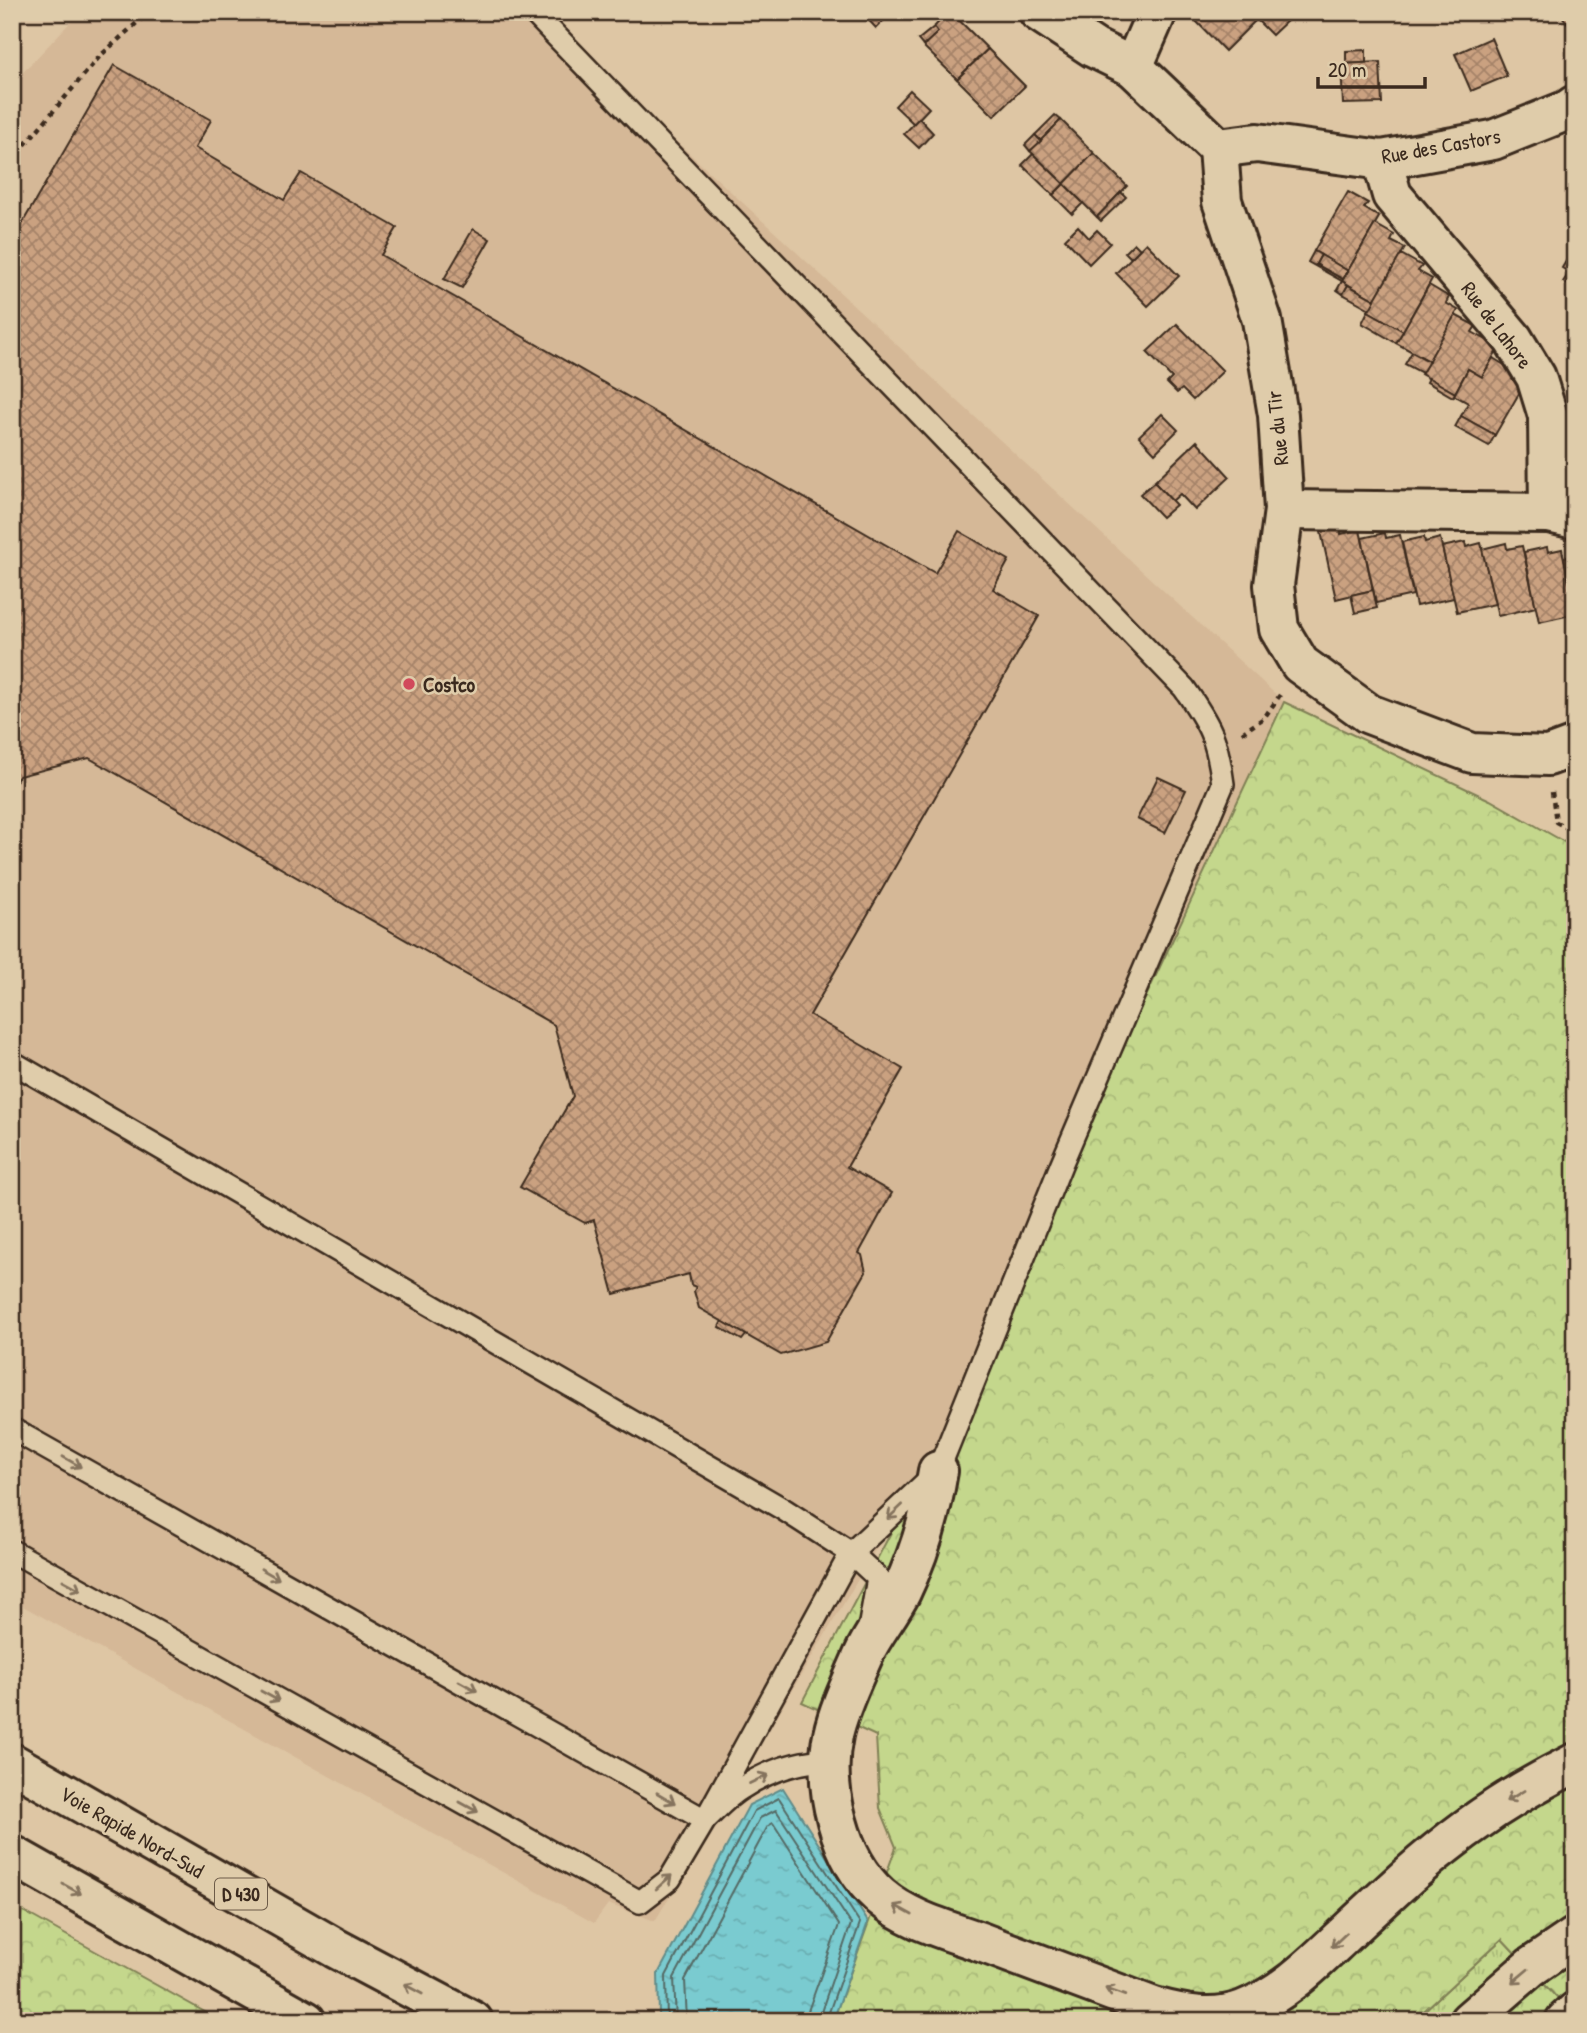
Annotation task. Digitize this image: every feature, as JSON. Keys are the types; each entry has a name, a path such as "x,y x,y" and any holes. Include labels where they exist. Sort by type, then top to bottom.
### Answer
{"main road":[{"path":"1039,12 1094,48 1133,66 1218,148"},
{"path":"1133,66 1157,12"},
{"name":"Rue des Castors","path":"1218,148 1257,143 1382,160 1493,141 1572,112"},
{"name":"Rue du Tir","path":"1218,148 1222,201 1262,320 1278,415 1284,510 1273,585 1279,629 1300,664 1369,714 1472,753 1561,751"},
{"name":"Rue de Lahore","path":"1284,510 1562,516 1548,416 1536,377 1513,339 1392,195 1382,160"},
{"path":"939,1471 920,1548 900,1593 865,1653 833,1732 829,1760 833,1807 843,1836 866,1881 899,1909 923,1921 1154,2007 1179,2014 1205,2016 1241,2011 1286,1987 1454,1838 1497,1807 1575,1763"},
{"name":"Voie Rapide Nord-Sud","path":"12,1763 335,1948 473,2021"},
{"path":"12,1855 306,2021"},
{"path":"1469,2021 1531,1967 1575,1937"},
{"path":"1565,2021 1575,2012"}],"lane":[{"path":"12,1551 639,1902 670,1879 851,1553 939,1471 1061,1165 1223,784 1218,749 1207,721 1184,688 533,12"},
{"path":"12,1062 783,1509 851,1553 878,1578 865,1653"},
{"path":"12,1429 705,1820"},
{"path":"705,1820 740,1788 806,1760 829,1760"}],"path":[{"path":"12,160 100,56 149,12"},
{"path":"1218,749 1264,718 1300,664"},
{"path":"1561,751 1556,822 1575,832"}],"shaded area":[{"path":"80,12 536,12 1284,702 929,1460 655,1921 608,1904 594,1923 12,1600 12,84"}],"green space":[{"path":"1284,702 1490,800 1575,848 1575,2017 1502,1939 1413,2021 833,2021 896,1847 880,1808 876,1736 802,1702 929,1460"},
{"path":"12,1905 221,2021 12,2021"},
{"path":"1502,1939 1575,2017 1575,2021 1413,2021"}],"water":[{"path":"783,1788 868,1922 833,2021 661,2021 658,1974 749,1805"}],"building":[{"path":"861,12 892,12 876,28"},
{"path":"948,12 988,49 957,79 923,46 938,32 934,27"},
{"path":"1199,12 1254,12 1259,17 1225,51 1193,18"},
{"path":"1264,12 1319,12 1319,17 1290,18 1272,35 1257,20"},
{"path":"1559,12 1575,12 1575,33"},
{"path":"934,27 938,32 923,46 918,40"},
{"path":"1491,38 1507,76 1471,91 1455,54"},
{"path":"988,49 1025,86 994,116 957,79"},
{"path":"1366,50 1366,63 1346,64 1346,51"},
{"path":"1380,62 1382,103 1343,104 1341,64"},
{"path":"114,65 211,120 195,148 284,200 301,173 397,228 381,255 935,573 959,531 1009,560 993,589 1039,616 810,1015 903,1069 847,1167 892,1193 859,1253 862,1255 866,1272 826,1342 781,1355 699,1308 694,1291 696,1287 691,1285 689,1274 614,1294 594,1220 585,1223 520,1187 573,1096 554,1025 89,758 19,776 12,788 12,241"},
{"path":"910,90 929,108 914,124 895,106"},
{"path":"1055,115 1061,120 1041,141 1035,135"},
{"path":"919,118 933,133 919,148 904,134"},
{"path":"1061,120 1094,153 1064,184 1030,151"},
{"path":"1035,135 1041,141 1030,151 1025,145"},
{"path":"1094,153 1127,186 1097,217 1064,184"},
{"path":"1033,154 1064,184 1053,195 1022,165"},
{"path":"1064,184 1083,203 1072,214 1053,195"},
{"path":"1121,192 1126,197 1101,221 1097,217"},
{"path":"1348,192 1368,203 1364,208 1379,217 1348,271 1314,251"},
{"path":"1375,224 1394,235 1391,241 1405,248 1375,300 1342,281"},
{"path":"1078,226 1089,238 1097,230 1110,243 1089,264 1065,239"},
{"path":"473,229 490,239 462,288 444,279"},
{"path":"1134,243 1140,249 1131,258 1125,252"},
{"path":"1146,243 1179,276 1148,306 1116,273"},
{"path":"1575,246 1575,276 1562,268"},
{"path":"1314,251 1321,255 1316,264 1343,279 1342,281 1308,262"},
{"path":"1401,254 1422,266 1418,271 1432,279 1403,331 1368,311"},
{"path":"1321,255 1348,271 1343,279 1316,264"},
{"path":"1569,273 1575,276 1575,289 1563,282"},
{"path":"1342,281 1348,285 1343,294 1337,290"},
{"path":"1348,285 1375,300 1370,309 1343,294"},
{"path":"1429,285 1449,297 1446,303 1458,310 1429,361 1396,343"},
{"path":"1368,311 1403,331 1396,343 1362,323"},
{"path":"1455,315 1476,326 1472,332 1499,347 1482,377 1468,369 1455,393 1421,374"},
{"path":"1177,324 1223,371 1193,400 1182,389 1177,393 1167,383 1172,378 1147,352"},
{"path":"1412,352 1429,361 1422,373 1405,364"},
{"path":"1493,358 1514,371 1511,375 1525,383 1495,435 1461,416 1468,403 1454,395 1468,369 1482,377"},
{"path":"1429,378 1455,393 1453,397 1427,382"},
{"path":"1162,414 1178,430 1155,453 1139,436"},
{"path":"1461,416 1495,435 1489,446 1455,427"},
{"path":"1197,441 1230,477 1195,510 1180,494 1172,501 1154,482"},
{"path":"1154,482 1176,505 1162,517 1140,494"},
{"path":"1340,528 1341,534 1360,530 1373,590 1336,599 1321,532"},
{"path":"1385,533 1386,538 1400,535 1413,595 1376,603 1362,538"},
{"path":"1424,537 1425,542 1440,538 1454,598 1416,606 1402,542"},
{"path":"1465,542 1466,547 1481,543 1495,604 1457,612 1442,547"},
{"path":"1506,543 1507,549 1522,546 1536,607 1498,616 1482,549"},
{"path":"1547,547 1548,552 1562,549 1575,614 1539,622 1524,552"},
{"path":"1575,555 1575,605 1564,557"},
{"path":"1373,590 1377,608 1355,613 1351,595"},
{"path":"1158,777 1186,790 1165,833 1137,819"},
{"path":"722,1321 746,1335 742,1340 719,1327"}],"place":[{"name":"Costco","path":"409,684"}]}
